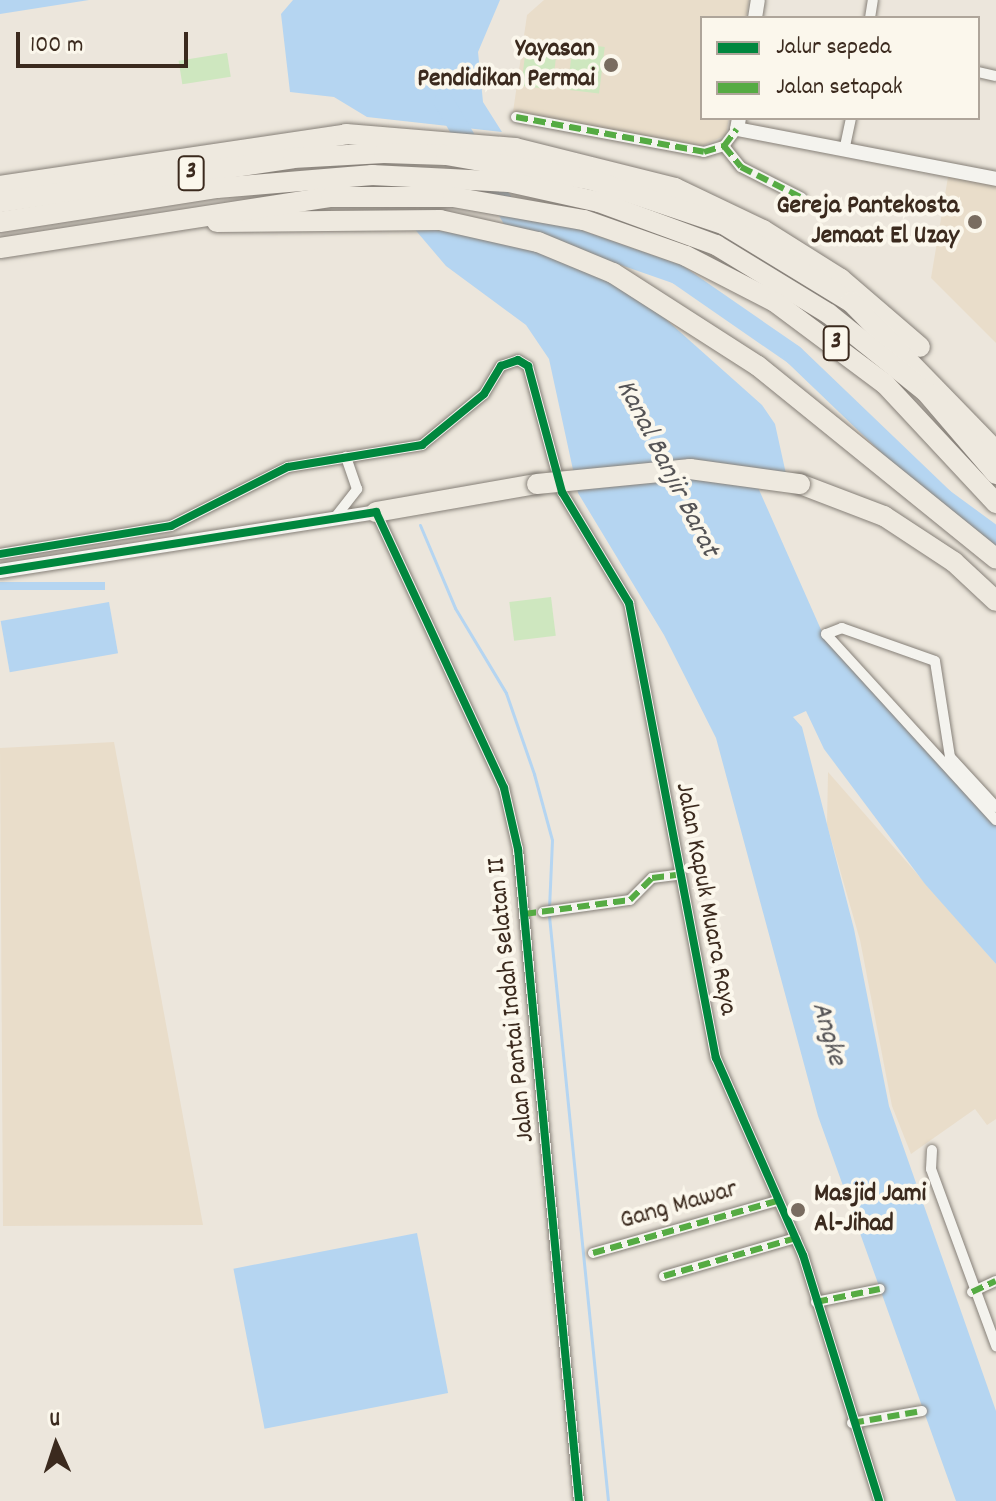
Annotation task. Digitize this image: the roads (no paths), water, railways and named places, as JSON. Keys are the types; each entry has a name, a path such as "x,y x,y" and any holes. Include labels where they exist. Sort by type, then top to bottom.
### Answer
{"highway":[{"path":"0,186 346,134 515,148 675,188 763,230 899,323 996,429"},
{"name":"3","path":"0,202 293,158 384,153 530,168 654,197 767,248 896,340 996,451"},
{"name":"3","path":"0,222 217,188 372,175 509,182 636,212 716,245 829,314 926,392 996,474"},
{"name":"3","path":"0,248 181,218 453,197 636,237 737,281 843,348 943,439 996,503"},
{"path":"331,206 440,220 538,242 613,273 758,366 996,559"},
{"path":"378,517 537,484 690,469 800,484 884,516 954,562 996,601"}],"street":[{"path":"516,117 704,152 724,146 738,124 844,151 996,179"},
{"path":"844,151 851,120"},
{"path":"724,146 741,167 802,198"},
{"name":"Jalan Kapuk Muara Raya","path":"346,457 422,445 484,394 501,366 518,360 532,377 562,492 630,613 676,875 716,1058 796,1238 879,1501"},
{"path":"0,554 171,526 271,473 346,457 357,489 335,516"},
{"path":"0,571 335,516 378,517"},
{"name":"Jalan Pantai Indah Selatan II","path":"378,517 504,788 518,849 579,1501"},
{"path":"996,807 950,757 935,661 842,628 826,634 996,820"},
{"path":"548,912 630,900 652,878 676,875"},
{"path":"932,1150 931,1169 972,1292 996,1346"},
{"name":"Gang Mawar","path":"593,1253 777,1201"},
{"path":"664,1276 796,1238"},
{"path":"972,1292 996,1281"},
{"path":"816,1302 880,1289"},
{"path":"852,1423 922,1411"}],"water":[{"path":"0,0 89,0 0,14"},
{"path":"293,0 500,0 478,52 483,102 502,132 367,117 334,97 290,92 281,14"},
{"name":"Angke","path":"412,226 540,248 633,290 762,405 775,424 786,474 749,467 826,641 996,826 996,964 925,884 824,749 806,711 793,717 802,727 854,929 889,1106 996,1411 996,1501 956,1501 818,1116 716,738 664,635 578,493 549,359 526,325 446,266"},
{"path":"0,582 105,582 105,590 0,590"},
{"path":"109,602 118,653 10,672 1,621"},
{"path":"417,1233 448,1393 265,1429 233,1269"}],"waterway":[{"name":"Kanal Banjir Barat","path":"444,102 531,250"},
{"path":"511,216 677,274 794,355 943,498 996,537"},
{"path":"420,525 455,608 506,693 534,774 552,840 549,908"},
{"path":"549,916 608,1501"}],"place":[{"name":"Yayasan Pendidikan Permai","path":"611,65"},
{"name":"Gereja Pantekosta Jemaat El Uzay","path":"975,222"},
{"name":"Masjid Jami Al-Jihad","path":"798,1210"}]}
